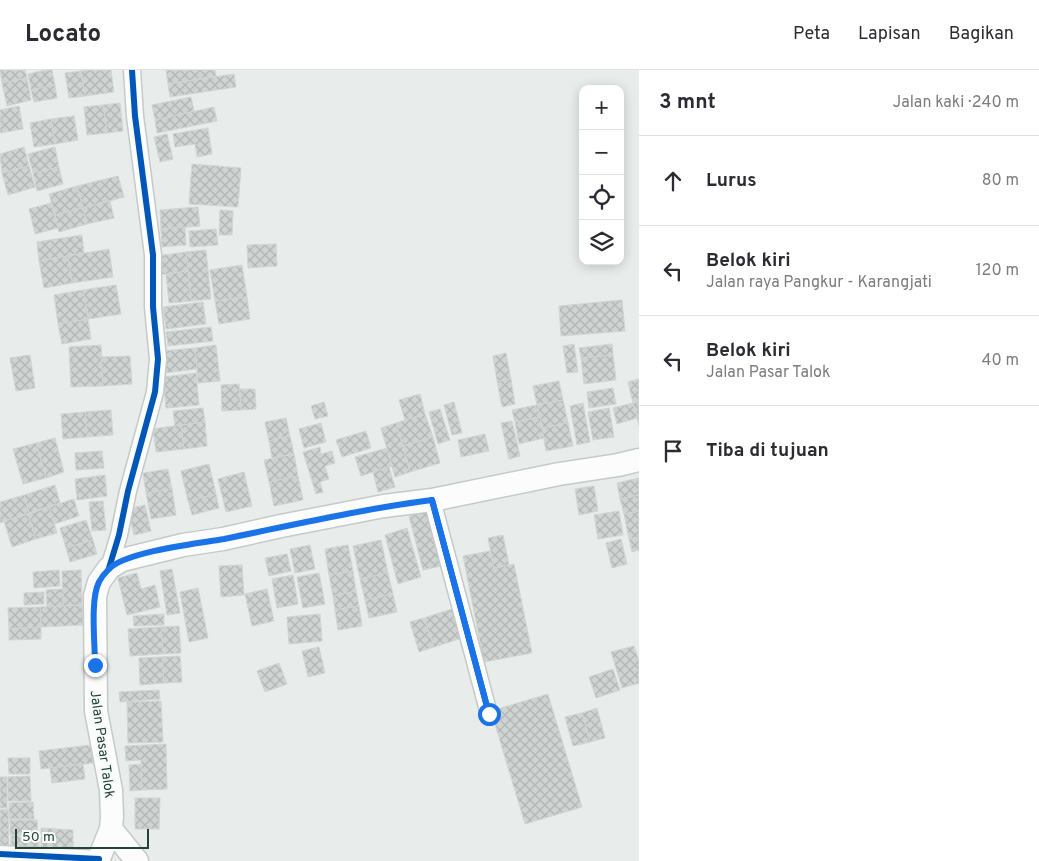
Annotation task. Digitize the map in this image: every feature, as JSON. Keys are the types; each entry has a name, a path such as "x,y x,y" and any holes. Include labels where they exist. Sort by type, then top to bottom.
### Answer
{"main road":[{"path":"110,568 122,560 183,545 223,539 384,506 432,500 639,460"},
{"name":"Jalan Pasar Talok","path":"98,860 112,829 111,790 96,711 95,596 99,582 110,568"},
{"path":"112,829 137,861"}],"street":[{"path":"110,568 128,491 155,392 158,358 153,307 153,255 135,116 132,70"},
{"path":"432,500 489,714"},
{"path":"0,854 98,860"}],"building":[{"path":"0,70 25,70 27,78 2,83"},
{"path":"52,70 55,85 31,90 28,74"},
{"path":"111,70 114,92 85,96 81,71"},
{"path":"166,70 215,70 216,76 168,84"},
{"path":"81,71 85,96 69,98 65,73"},
{"path":"234,74 236,87 170,97 168,84"},
{"path":"27,78 31,100 7,106 2,83"},
{"path":"55,85 57,98 34,102 31,90"},
{"path":"191,97 194,111 155,120 152,105"},
{"path":"120,103 123,131 107,133 103,105"},
{"path":"103,105 107,133 87,135 84,107"},
{"path":"19,106 23,129 0,133 0,110"},
{"path":"214,107 217,121 157,133 155,120"},
{"path":"74,116 78,140 55,144 51,119"},
{"path":"51,119 55,144 34,147 30,123"},
{"path":"208,128 212,154 197,157 195,144 175,147 173,134"},
{"path":"167,134 173,159 160,162 154,137"},
{"path":"24,147 29,166 2,173 0,154"},
{"path":"55,147 59,167 33,173 28,154"},
{"path":"192,164 241,168 238,207 189,204"},
{"path":"29,166 35,187 8,195 2,173"},
{"path":"59,167 63,184 37,191 33,173"},
{"path":"118,176 124,197 83,208 77,186"},
{"path":"77,186 83,208 55,215 49,194"},
{"path":"110,201 114,218 87,224 83,208"},
{"path":"51,203 58,228 35,234 29,209"},
{"path":"198,207 200,226 161,229 160,210"},
{"path":"83,208 87,224 59,232 55,215"},
{"path":"220,210 233,211 232,235 219,235"},
{"path":"185,227 186,245 162,247 161,229"},
{"path":"216,229 218,245 190,247 189,231"},
{"path":"82,235 84,253 39,261 37,242"},
{"path":"276,244 277,266 248,268 247,245"},
{"path":"109,249 113,277 72,283 68,256"},
{"path":"206,250 211,299 191,301 186,252"},
{"path":"186,252 188,271 159,275 157,256"},
{"path":"68,256 72,283 44,288 39,261"},
{"path":"242,265 247,297 215,301 210,270"},
{"path":"188,271 191,301 169,303 166,274"},
{"path":"116,285 121,314 88,319 83,290"},
{"path":"83,290 88,319 58,324 54,295"},
{"path":"247,297 250,319 219,324 215,301"},
{"path":"622,300 625,331 561,336 559,306"},
{"path":"203,302 206,324 166,329 163,307"},
{"path":"88,319 91,339 62,344 58,324"},
{"path":"211,327 213,341 168,346 166,332"},
{"path":"574,344 578,372 567,373 563,346"},
{"path":"612,344 613,355 581,358 579,348"},
{"path":"101,345 103,386 71,387 69,347"},
{"path":"216,345 220,381 198,383 195,348"},
{"path":"195,348 197,369 164,373 162,351"},
{"path":"506,353 511,379 497,381 493,356"},
{"path":"30,355 35,388 16,391 10,358"},
{"path":"613,355 616,380 584,384 581,358"},
{"path":"130,356 132,384 103,386 101,357"},
{"path":"196,373 199,405 166,408 163,377"},
{"path":"511,379 515,404 502,407 497,381"},
{"path":"639,379 639,402 633,403 628,382"},
{"path":"559,381 563,400 537,405 533,386"},
{"path":"239,384 241,410 222,411 221,385"},
{"path":"613,388 616,404 589,408 587,392"},
{"path":"240,389 255,389 256,409 241,410"},
{"path":"420,394 425,414 405,420 399,400"},
{"path":"563,400 568,423 542,428 537,405"},
{"path":"324,402 328,416 315,419 311,406"},
{"path":"454,402 462,433 452,435 444,405"},
{"path":"639,402 639,425 633,403"},
{"path":"583,403 590,442 577,445 570,406"},
{"path":"633,403 637,418 617,424 613,408"},
{"path":"537,405 540,417 515,422 512,410"},
{"path":"203,408 205,422 175,426 173,411"},
{"path":"609,408 614,437 593,440 588,412"},
{"path":"440,409 450,440 438,444 429,412"},
{"path":"111,410 113,435 87,437 85,412"},
{"path":"85,412 87,437 63,439 61,414"},
{"path":"425,414 433,437 403,446 396,423"},
{"path":"540,417 544,438 519,444 515,422"},
{"path":"286,418 290,436 269,441 265,422"},
{"path":"512,421 520,456 509,459 501,423"},
{"path":"205,422 207,446 184,449 181,425"},
{"path":"321,423 326,442 304,448 299,429"},
{"path":"396,423 410,472 395,477 381,428"},
{"path":"568,423 573,446 546,451 542,428"},
{"path":"181,425 184,449 156,452 153,429"},
{"path":"366,431 371,448 342,457 336,440"},
{"path":"485,434 489,451 461,457 458,440"},
{"path":"290,436 294,454 272,458 269,441"},
{"path":"433,437 440,463 410,472 403,446"},
{"path":"55,438 64,472 46,478 36,443"},
{"path":"36,443 46,478 23,484 13,449"},
{"path":"320,447 321,454 332,451 335,463 325,466 329,479 320,482 323,492 316,494 303,452"},
{"path":"387,448 392,466 361,476 355,457"},
{"path":"102,451 104,468 76,470 75,453"},
{"path":"294,454 298,476 269,482 264,460"},
{"path":"209,464 216,494 188,501 181,471"},
{"path":"389,467 395,487 378,492 373,472"},
{"path":"168,469 172,489 146,493 143,473"},
{"path":"244,472 252,506 226,512 218,479"},
{"path":"105,475 107,496 77,500 75,479"},
{"path":"298,476 303,500 274,506 269,482"},
{"path":"639,478 639,495 620,499 617,483"},
{"path":"55,485 60,503 29,513 24,495"},
{"path":"594,486 598,511 579,515 575,489"},
{"path":"172,489 176,515 151,519 146,493"},
{"path":"216,494 219,508 192,515 188,501"},
{"path":"24,495 29,513 0,523 0,502"},
{"path":"639,495 639,511 624,514 620,499"},
{"path":"74,499 79,516 54,524 49,507"},
{"path":"103,501 106,530 92,531 89,502"},
{"path":"145,505 151,531 134,535 128,509"},
{"path":"49,507 57,533 36,539 28,514"},
{"path":"430,510 445,565 423,570 409,516"},
{"path":"619,511 623,535 598,539 594,515"},
{"path":"639,511 639,537 629,539 624,514"},
{"path":"28,514 36,539 12,547 4,521"},
{"path":"86,520 93,540 66,548 60,528"},
{"path":"407,528 421,577 398,584 385,535"},
{"path":"503,535 509,565 494,568 488,538"},
{"path":"639,537 639,550 632,552 629,539"},
{"path":"621,539 627,564 612,568 606,543"},
{"path":"93,540 97,554 70,562 66,548"},
{"path":"381,540 388,573 360,579 353,546"},
{"path":"310,545 315,569 295,573 290,549"},
{"path":"348,545 353,571 329,575 325,549"},
{"path":"490,551 494,568 514,564 532,653 484,662 463,556"},
{"path":"287,554 291,571 269,576 265,558"},
{"path":"242,565 244,595 221,597 219,566"},
{"path":"172,569 180,613 167,615 160,571"},
{"path":"59,570 60,586 34,588 33,572"},
{"path":"81,570 82,605 63,606 62,571"},
{"path":"353,571 356,591 333,596 329,575"},
{"path":"137,573 141,589 155,585 160,607 127,615 118,578"},
{"path":"319,573 325,604 303,608 297,577"},
{"path":"388,573 393,594 365,600 360,579"},
{"path":"293,575 298,604 277,608 272,579"},
{"path":"198,588 208,638 189,642 180,592"},
{"path":"63,589 63,606 47,607 46,590"},
{"path":"267,589 274,621 252,626 245,594"},
{"path":"356,591 359,606 335,610 333,596"},
{"path":"44,592 44,604 24,605 24,593"},
{"path":"393,594 397,612 369,618 365,600"},
{"path":"82,605 83,625 41,627 40,607"},
{"path":"359,606 362,626 338,630 335,610"},
{"path":"40,607 41,627 9,629 8,608"},
{"path":"452,609 462,638 434,647 424,618"},
{"path":"164,614 164,625 134,626 133,616"},
{"path":"320,614 322,641 289,644 287,617"},
{"path":"424,618 434,647 419,652 410,622"},
{"path":"179,626 181,653 163,654 161,627"},
{"path":"41,627 41,639 9,640 9,629"},
{"path":"161,627 163,654 130,656 128,629"},
{"path":"634,646 639,661 639,683 622,688 611,652"},
{"path":"319,647 325,673 308,677 302,651"},
{"path":"180,656 182,682 164,683 162,657"},
{"path":"162,657 164,683 140,685 139,658"},
{"path":"279,663 287,684 265,692 257,671"},
{"path":"613,669 620,690 596,698 589,677"},
{"path":"159,690 160,699 120,702 119,692"},
{"path":"548,694 582,807 525,824 491,711"},
{"path":"161,701 163,742 128,743 127,702"},
{"path":"597,708 605,738 590,742 582,713"},
{"path":"582,713 590,742 573,746 565,717"},
{"path":"166,744 167,789 142,790 141,760 126,761 125,746"},
{"path":"91,745 93,763 41,769 39,751"},
{"path":"8,758 30,758 30,774 9,774"},
{"path":"83,764 85,779 52,783 50,768"},
{"path":"141,764 142,790 130,791 129,765"},
{"path":"30,776 31,801 8,801 8,777"},
{"path":"0,777 7,777 7,808 0,808"},
{"path":"135,798 160,798 159,829 135,829"},
{"path":"33,802 34,819 9,819 9,803"},
{"path":"8,809 9,849 0,849 0,810"},
{"path":"10,820 37,820 38,834 10,835"},
{"path":"41,828 73,830 73,850 41,849"},
{"path":"39,835 39,849 11,850 11,836"}],"cycle path":[{"path":"109,568 155,392 158,359 153,307 153,255 135,116 132,70"},
{"path":"432,500 489,714"},
{"path":"0,854 99,859"}],"route":[{"path":"95,665 95,596 99,582 110,568 122,560 183,545 223,539 384,506 432,500 489,714"}]}
